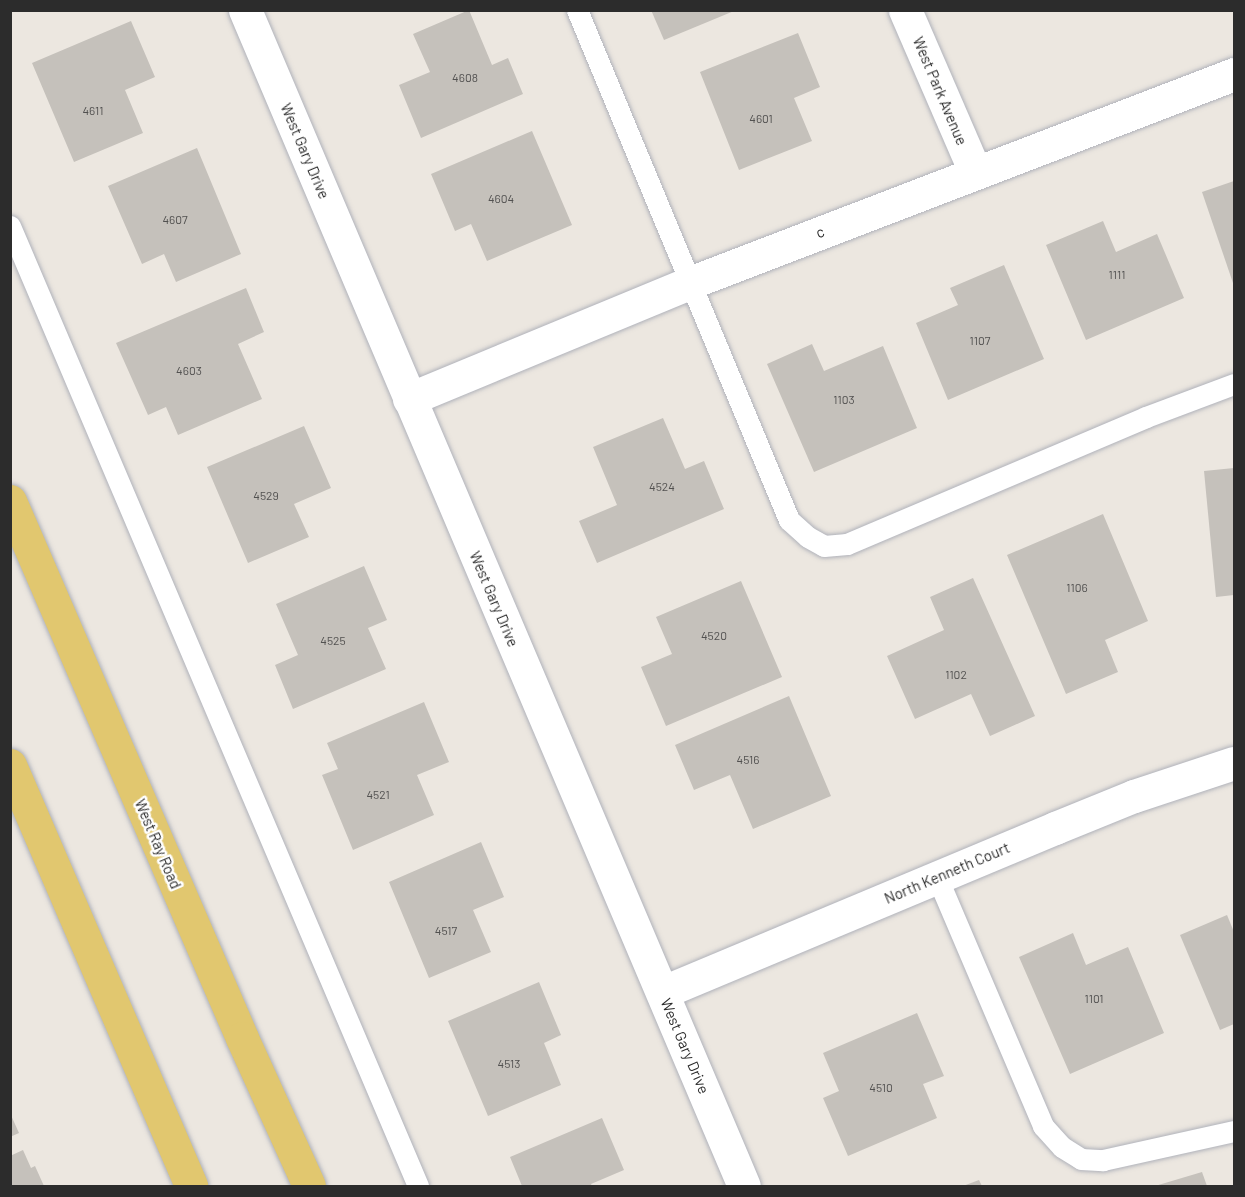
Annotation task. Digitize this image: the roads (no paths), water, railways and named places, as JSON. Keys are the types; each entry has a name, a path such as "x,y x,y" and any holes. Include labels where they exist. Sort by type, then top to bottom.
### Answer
{"main road":[{"name":"West Ray Road","path":"10,501 237,1027 309,1186"},
{"path":"10,765 191,1186"}],"street":[{"name":"West Gary Drive","path":"245,10 744,1186"},
{"name":"West Park Avenue","path":"905,10 975,172"},
{"name":"c","path":"409,399 692,282 1234,74"},
{"name":"North Kenneth Court","path":"663,992 1134,796 1234,763"}],"lane":[{"path":"578,10 789,520 808,537 824,546 847,544 1146,417 1234,384"},
{"path":"10,226 418,1186"},
{"path":"937,878 1043,1126 1062,1148 1082,1159 1103,1160 1234,1131"}]}
